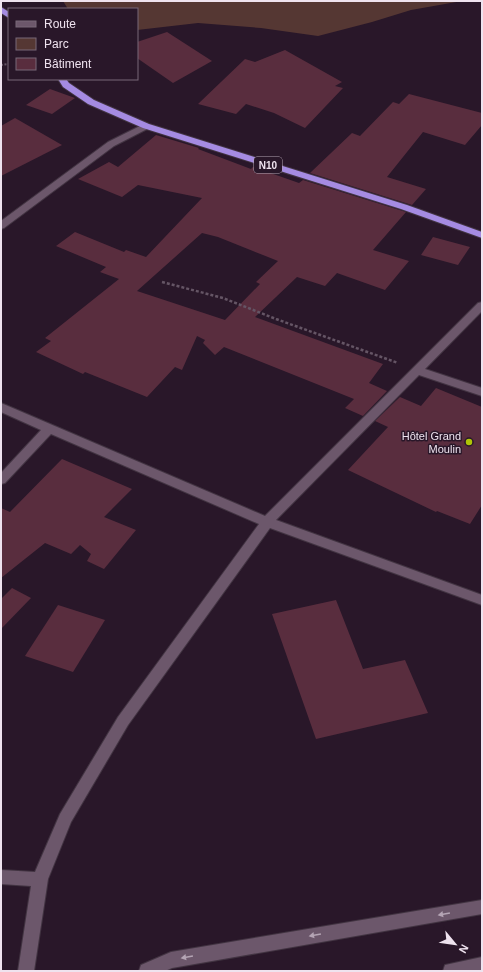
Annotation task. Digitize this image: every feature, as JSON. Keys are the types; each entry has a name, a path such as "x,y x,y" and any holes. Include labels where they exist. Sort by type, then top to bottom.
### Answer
{"highway":[{"name":"N10","path":"63,80 66,85 91,102 146,126 404,207 482,235"}],"street":[{"path":"1,226 111,144 146,126"},
{"path":"26,971 40,879 66,819 123,721 267,522 482,305"},
{"path":"417,370 482,392"},
{"path":"1,407 49,430 267,522 482,600"},
{"path":"1,480 49,430"},
{"path":"1,877 40,879"},
{"path":"147,971 171,960 482,907"},
{"path":"451,971 482,965"}],"path":[{"path":"162,282 223,298 276,320 417,370"}],"green space":[{"path":"63,1 462,1 411,10 318,36 261,28 198,23 138,30 138,8 67,8"}],"building":[{"path":"167,32 212,61 173,83 138,59 138,42"},
{"path":"285,50 342,82 335,86 343,88 305,128 274,113 246,104 236,114 198,104 245,59 255,62"},
{"path":"50,89 75,98 52,114 26,105"},
{"path":"409,94 482,113 482,125 465,145 423,132 387,177 426,189 412,205 310,173 352,133 360,136 393,102 399,104"},
{"path":"15,118 62,145 1,176 1,126"},
{"path":"156,135 199,148 198,149 251,169 253,167 299,183 303,180 406,212 373,250 409,261 385,290 337,273 325,286 297,277 255,317 383,364 369,383 387,391 363,416 345,408 354,399 224,347 215,355 203,343 205,340 197,336 182,370 175,367 147,397 85,372 83,374 36,352 51,341 45,338 119,279 100,272 106,267 56,246 75,232 124,252 126,250 146,257 202,198 138,185 122,197 78,179 109,162 118,167","holes":["202,233 218,237 278,261 256,282 260,284 225,320 137,291"]},
{"path":"433,237 470,247 458,265 421,255"},
{"path":"436,388 482,407 482,505 470,524 437,511 436,512 348,470 388,427 375,421 400,397 421,406"},
{"path":"62,459 132,489 104,517 136,530 104,569 87,561 91,554 80,545 71,554 45,543 1,578 1,508 10,512"},
{"path":"12,588 31,598 1,629 1,599"},
{"path":"336,600 363,669 405,660 428,713 316,739 272,614"},
{"path":"58,605 105,620 73,672 25,656"}],"place":[{"name":"Hôtel Grand Moulin","path":"469,442"}]}
